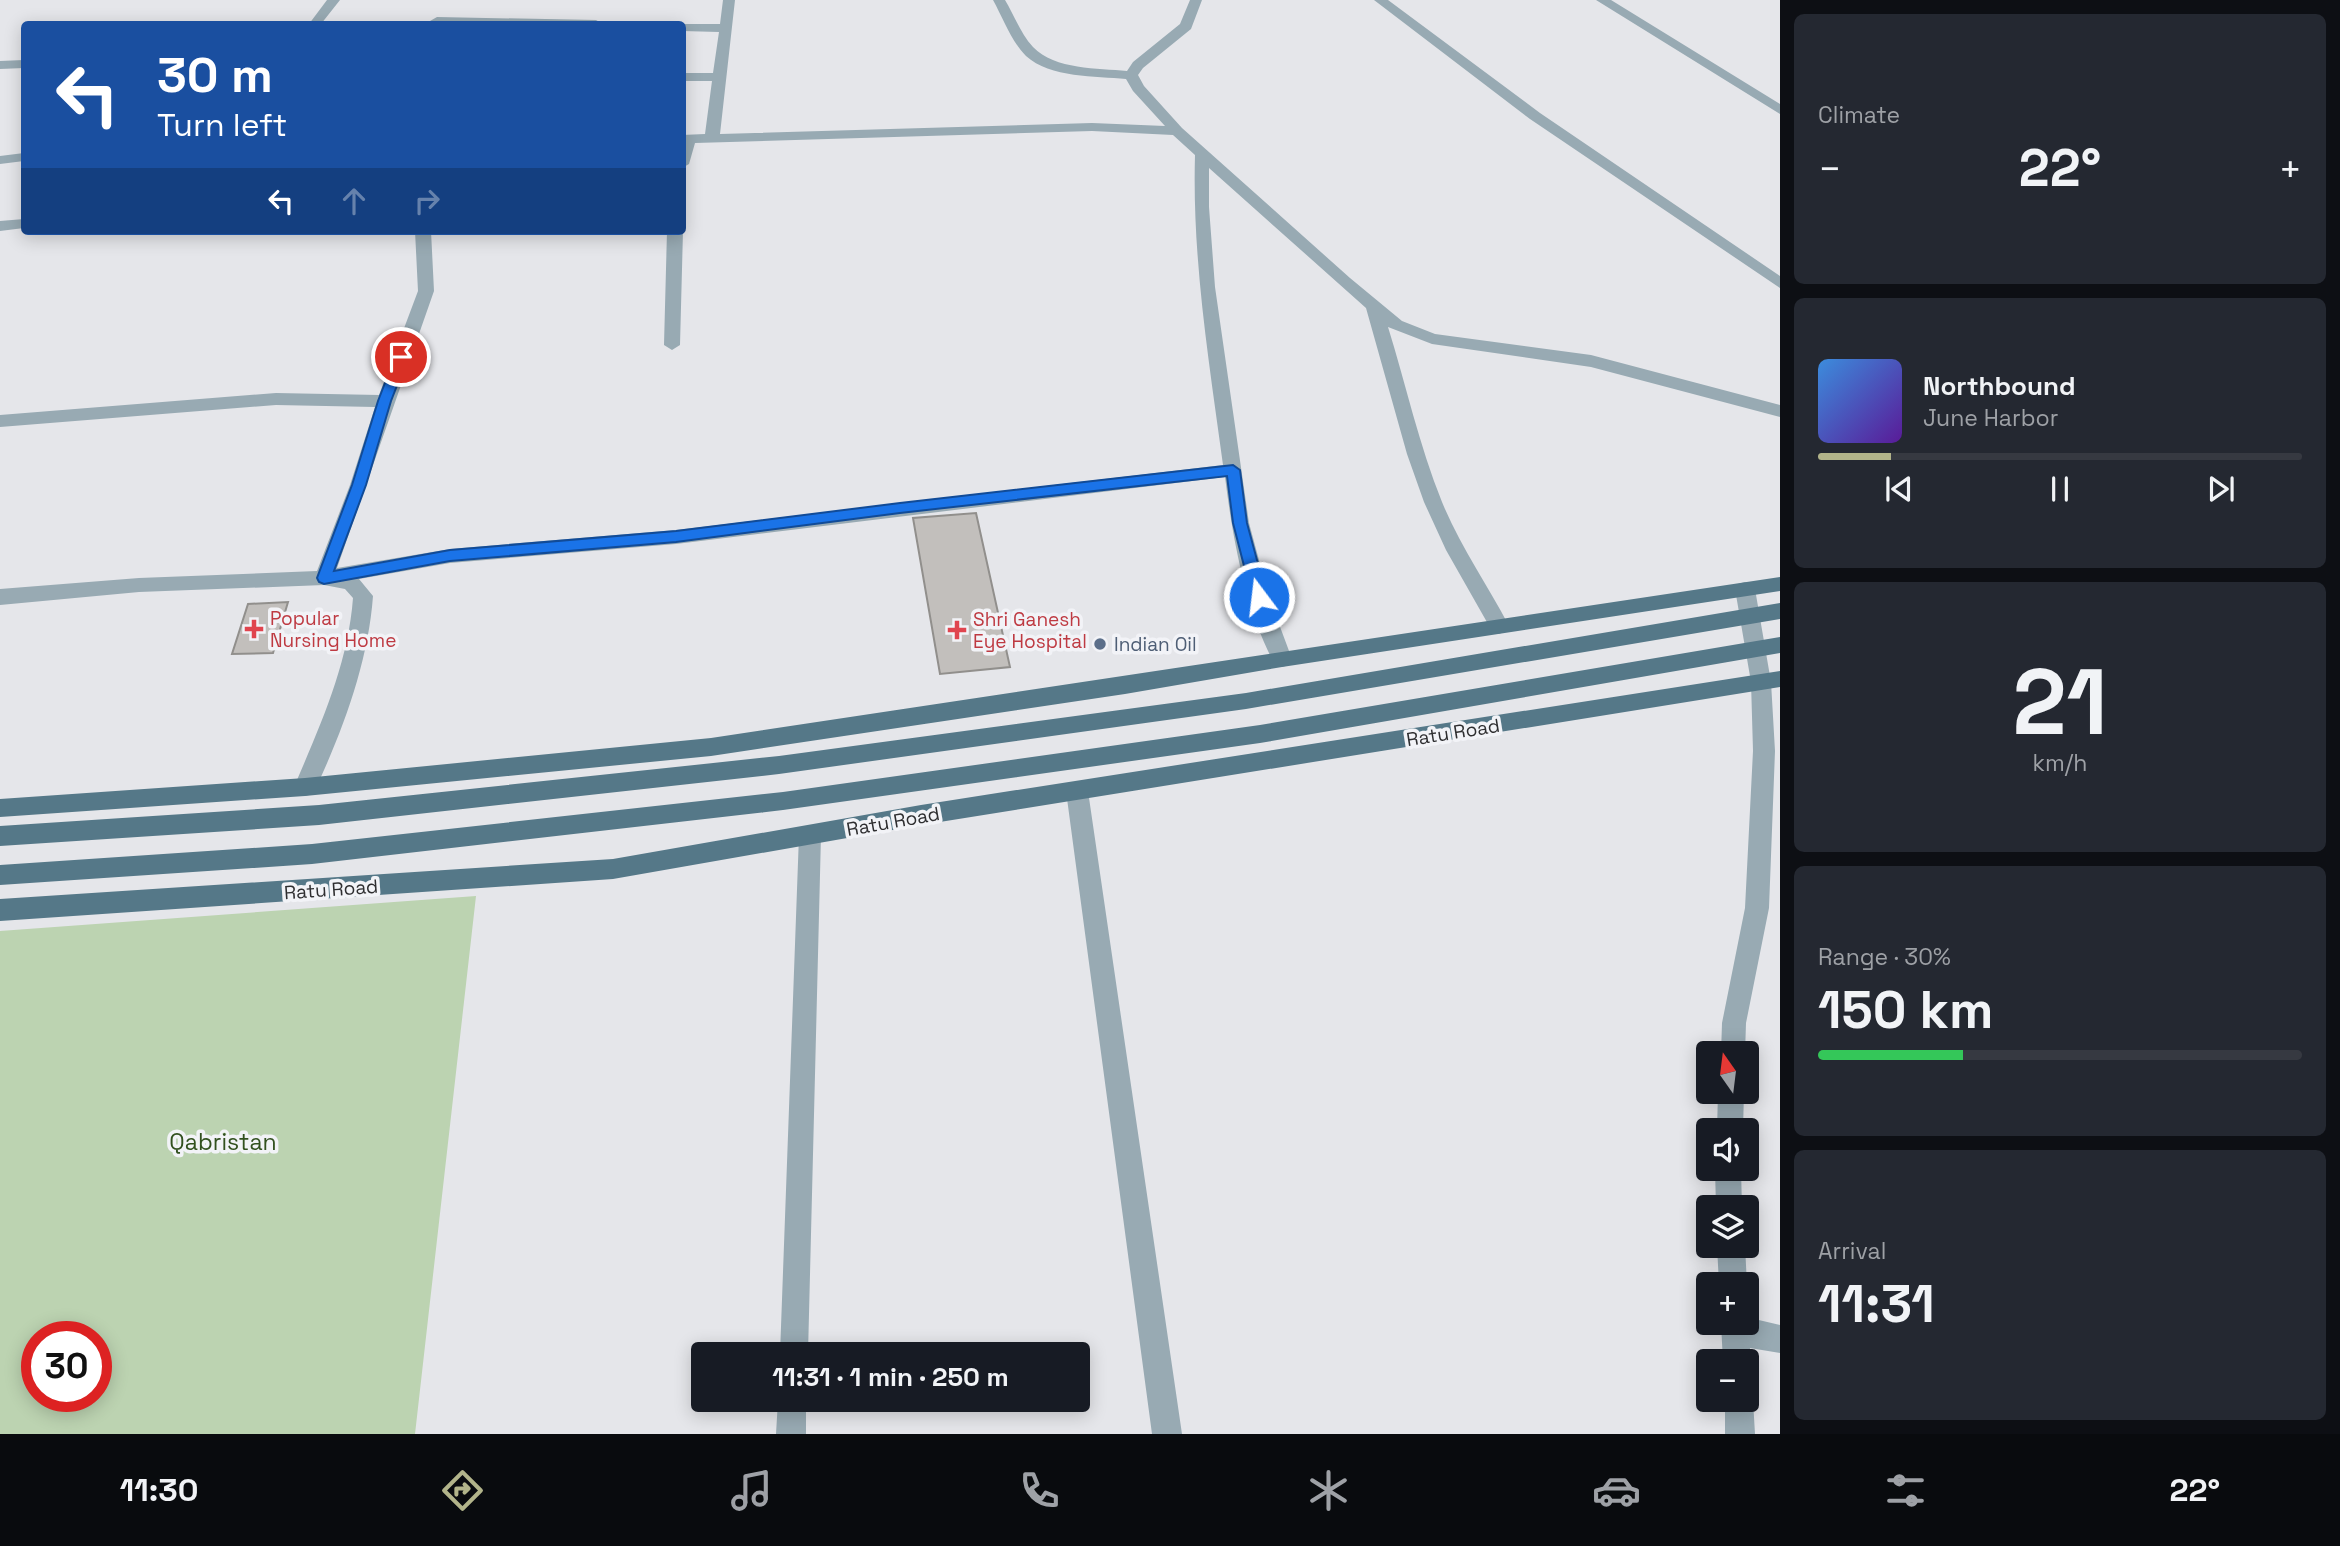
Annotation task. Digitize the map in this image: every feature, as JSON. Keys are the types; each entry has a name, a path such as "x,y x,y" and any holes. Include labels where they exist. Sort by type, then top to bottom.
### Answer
{"main road":[{"path":"0,808 305,787 711,747 1099,690 1282,659 1780,584"},
{"path":"0,836 319,815 779,765 1246,701 1780,611"},
{"path":"0,875 312,854 783,801 1260,734 1780,645"},
{"name":"Ratu Road","path":"0,910 613,869 1077,791 1770,681"}],"street":[{"path":"317,21 334,0"},
{"path":"712,139 729,0"},
{"path":"999,0 1032,55 1044,62 1131,75"},
{"path":"1131,75 1139,65 1186,26 1196,0"},
{"path":"1380,0 1535,116 1780,283"},
{"path":"1602,0 1780,110"},
{"path":"686,27 726,28"},
{"path":"0,65 21,64"},
{"path":"1131,75 1138,88 1177,131 1396,325 1432,339 1591,362 1780,411"},
{"path":"686,77 720,76"},
{"path":"686,139 1079,127 1177,131"},
{"path":"1202,152 1201,207 1207,287 1240,523 1259,597 1282,659"},
{"path":"0,160 21,158"},
{"path":"0,226 21,224"},
{"path":"324,578 359,485 384,401 426,291 423,235"},
{"path":"672,345 676,235"},
{"path":"1373,306 1417,458 1433,502 1463,565 1499,626"},
{"path":"0,421 276,399 384,401"},
{"path":"0,597 139,585 324,578 450,556 676,537 1233,470"},
{"path":"305,787 328,733 363,623 363,597 351,583 324,578"},
{"path":"1733,1041 1734,1023 1756,908 1770,681 1745,589"},
{"path":"1077,791 1167,1434"},
{"path":"794,1342 810,835"},
{"path":"1759,1333 1780,1339"},
{"path":"791,1434 792,1412"},
{"path":"1740,1412 1740,1434"}],"green space":[{"name":"Qabristan","path":"476,896 415,1434 0,1434 0,931"}],"building":[{"path":"976,513 1010,667 940,674 913,518"},
{"path":"288,602 273,653 232,654 248,604"}],"place":[{"name":"Popular Nursing Home","path":"254,629"},
{"name":"Shri Ganesh Eye Hospital","path":"957,630"},
{"name":"Indian Oil","path":"1100,644"}],"route":[{"path":"401,357 384,401 359,485 324,578 450,556 676,537 1233,470 1240,523 1259,597"}]}
